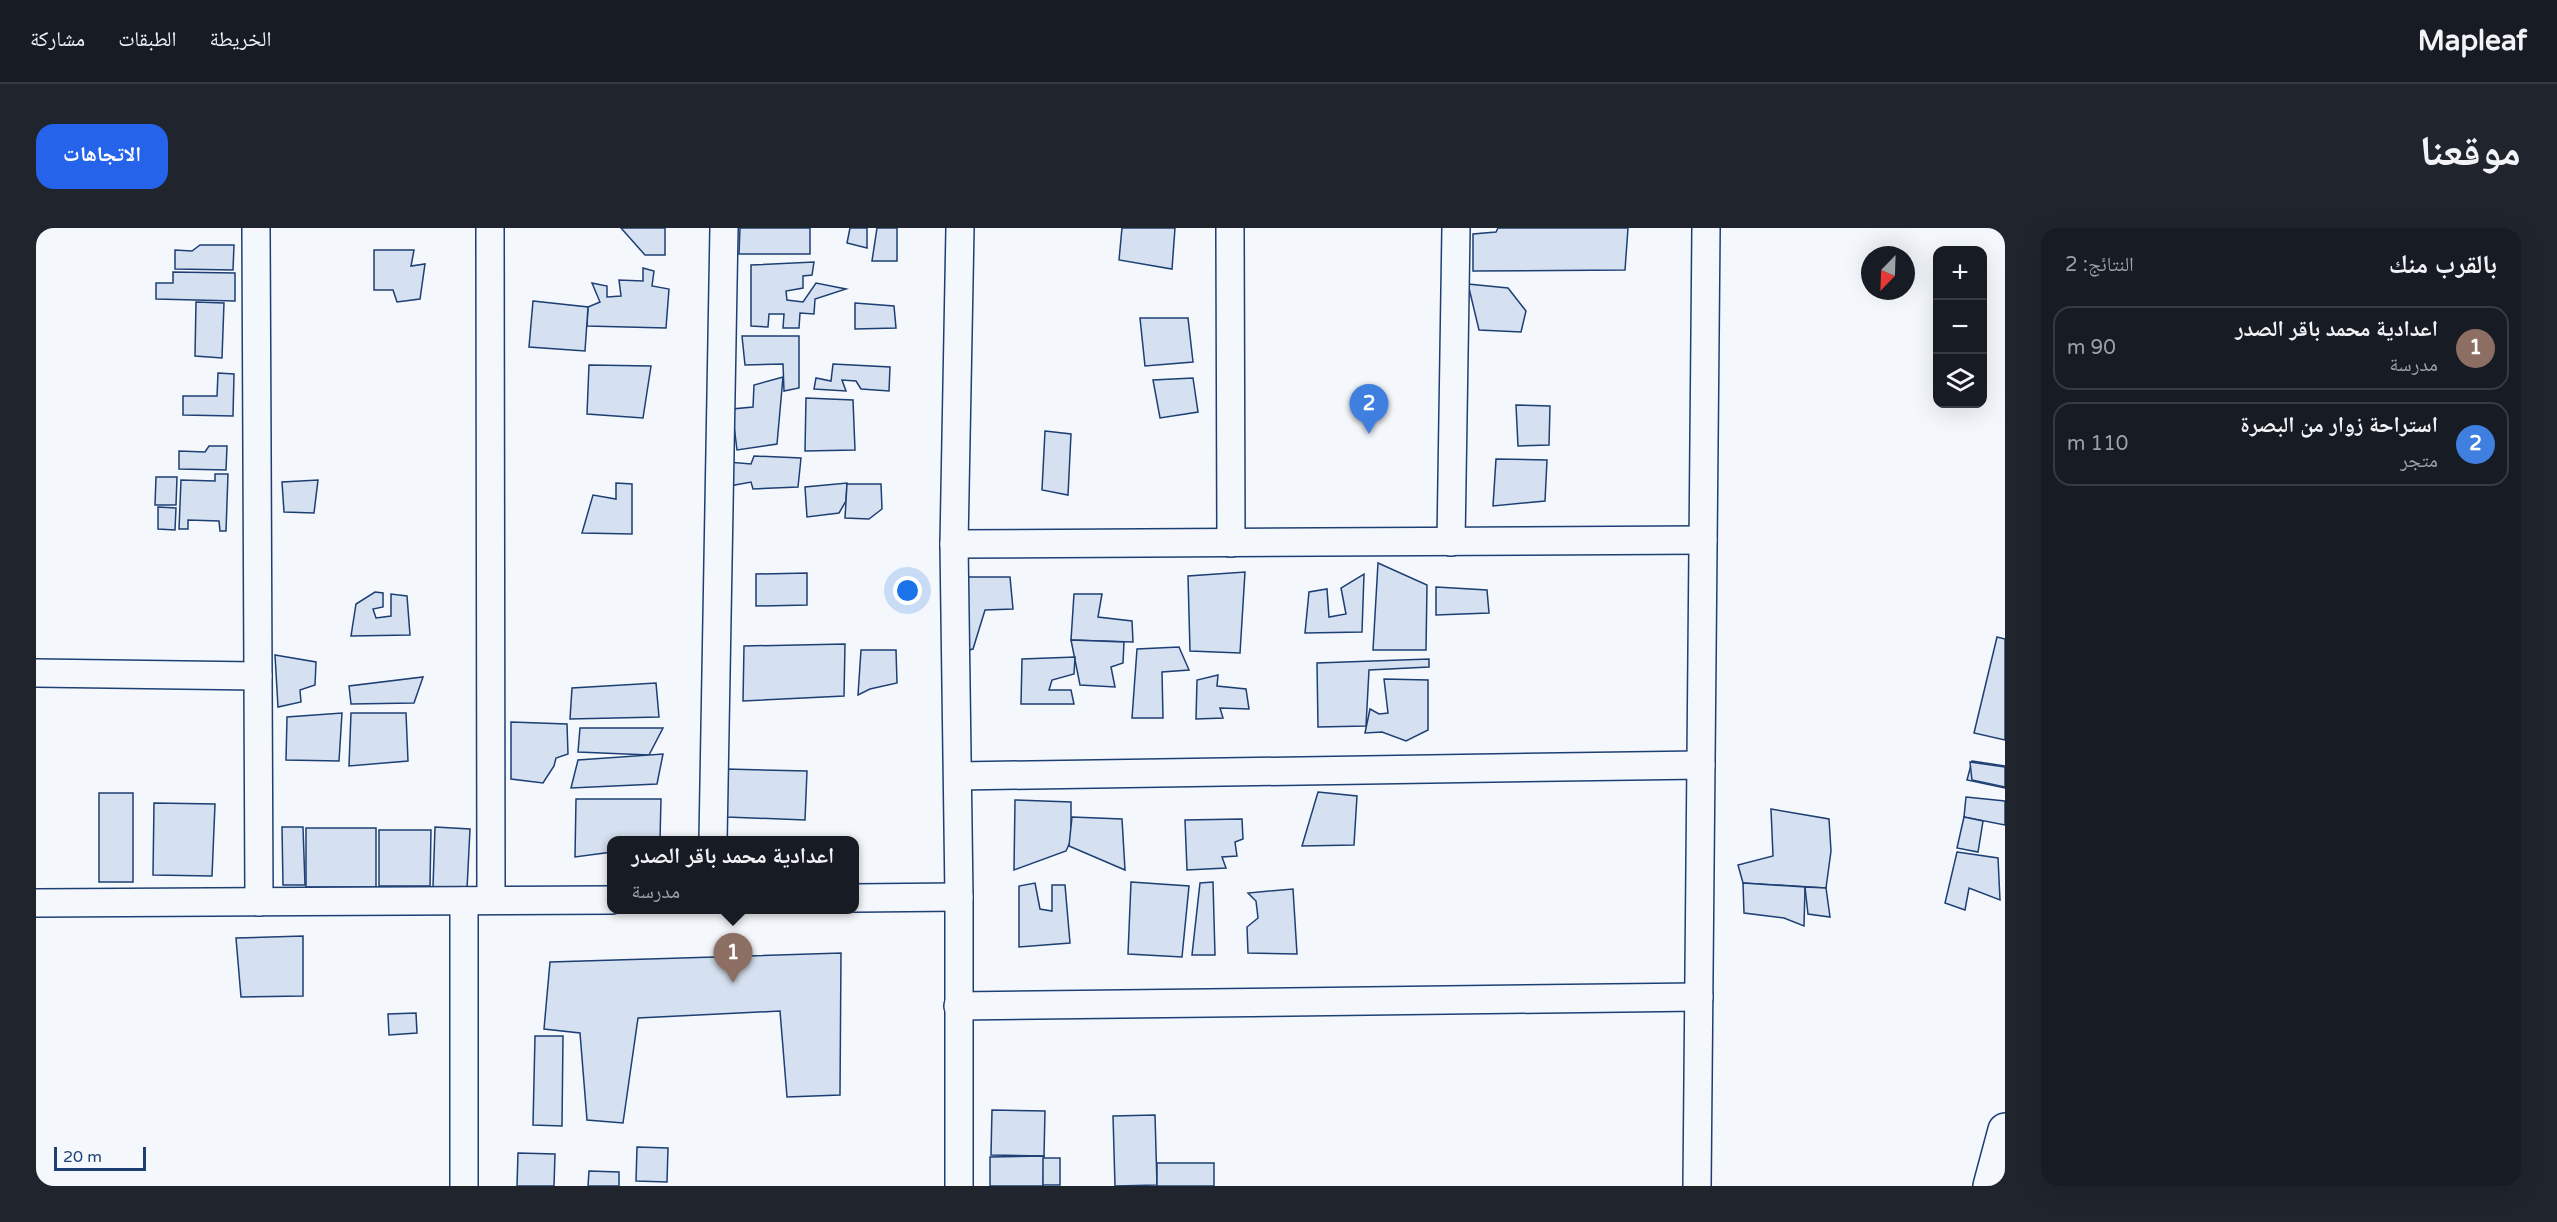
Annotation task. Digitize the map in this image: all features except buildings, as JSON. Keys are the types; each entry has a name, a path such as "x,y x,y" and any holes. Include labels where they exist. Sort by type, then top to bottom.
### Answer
{"main road":[{"path":"1990,1186 2005,1130"}],"street":[{"path":"256,228 259,902"},
{"path":"490,228 491,900"},
{"path":"713,836 724,228"},
{"path":"959,1186 959,897 954,544 960,228"},
{"path":"1230,228 1231,543"},
{"path":"1451,542 1456,228"},
{"path":"1697,1186 1706,228"},
{"path":"954,544 1703,540"},
{"path":"36,673 258,676"},
{"path":"957,776 1701,765"},
{"path":"859,898 959,897"},
{"path":"36,903 607,900"},
{"path":"464,901 464,1186"},
{"path":"958,1006 1699,997"}],"place":[{"name":"استراحة زوار من البصرة","path":"1369,434"},
{"name":"اعدادية محمد باقر الصدر","path":"733,983"}]}
